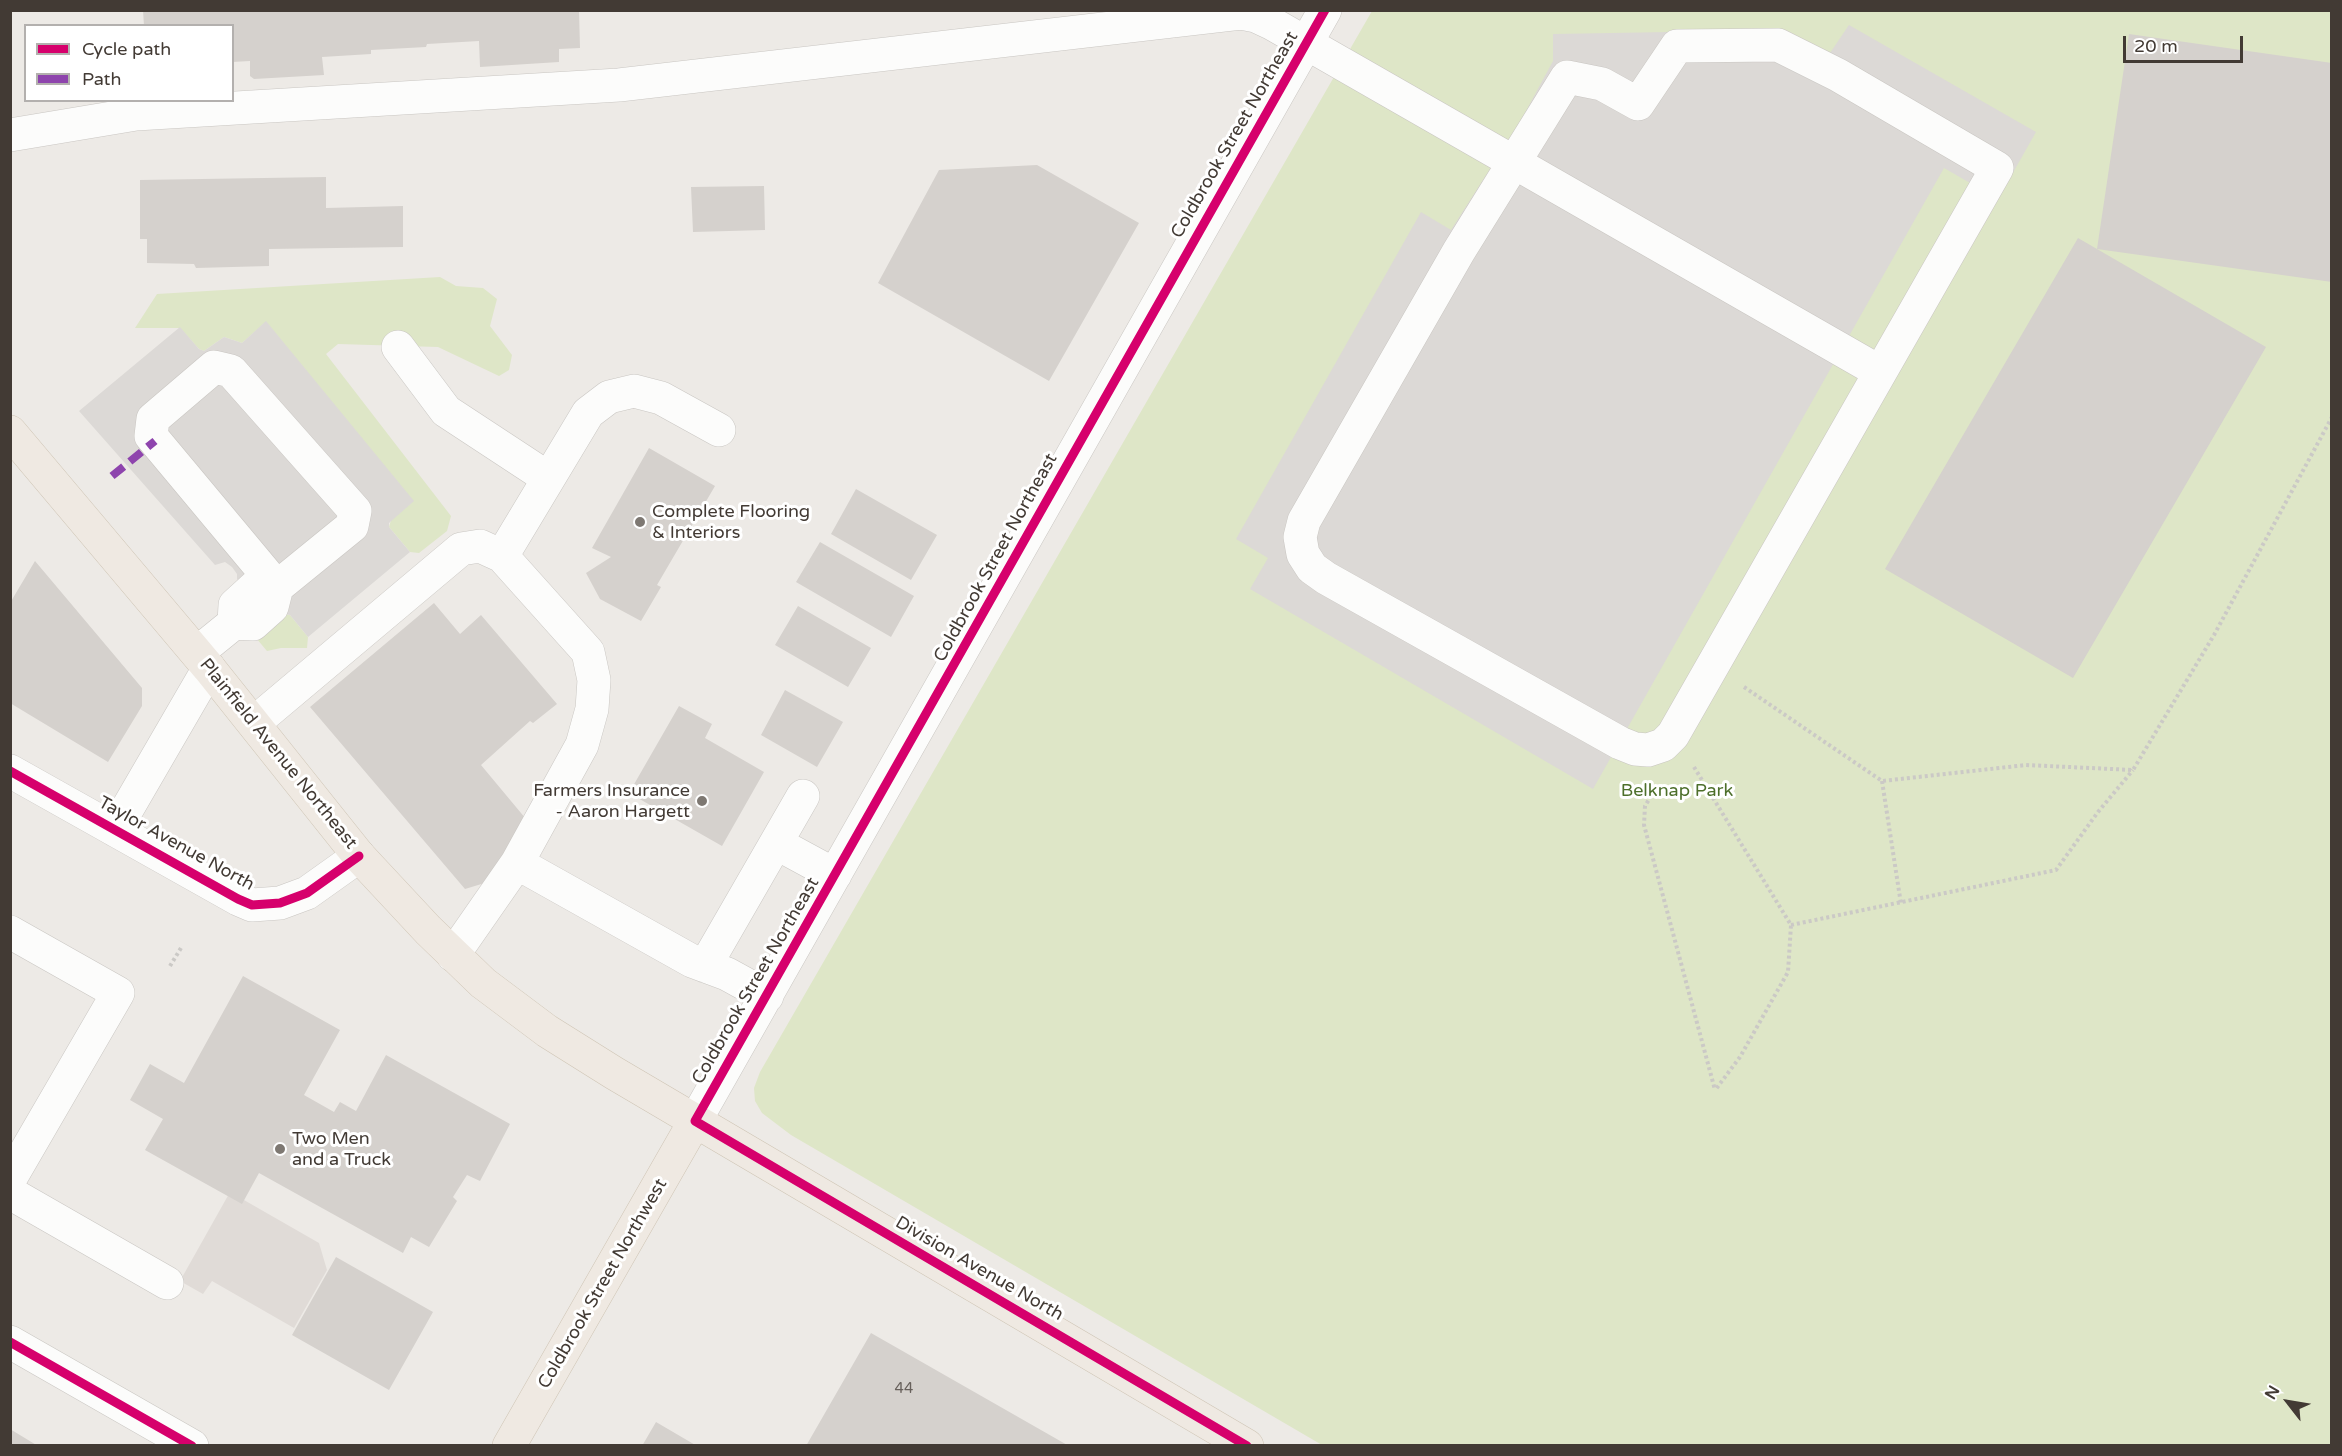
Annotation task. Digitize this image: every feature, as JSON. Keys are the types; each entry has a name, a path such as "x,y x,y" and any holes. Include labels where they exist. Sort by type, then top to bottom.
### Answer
{"main road":[{"name":"Plainfield Avenue Northeast","path":"10,432 203,661 359,855 453,955 483,983 547,1031 695,1121"},
{"name":"Coldbrook Street Northwest","path":"509,1446 695,1121"},
{"name":"Division Avenue North","path":"695,1121 1247,1446"}],"street":[{"name":"Coldbrook Street Northeast","path":"695,1121 1325,10"},
{"path":"10,135 136,114 619,85 1241,13 1256,16 1306,43 1880,372"},
{"path":"1778,45 1838,75 1997,168 1880,372 1679,724 1663,746 1648,750 1635,749 1620,743 1326,578 1312,568 1303,554 1300,537 1305,521 1460,251 1567,77 1602,84 1638,104 1677,46 1778,45"},
{"path":"398,347 446,411 548,478"},
{"path":"115,830 203,661 234,623 253,624 272,607 277,587 352,526 355,511 231,371 214,367 153,419 151,436 277,587"},
{"path":"502,556 588,413 609,397 634,392 661,398 719,430"},
{"path":"254,723 461,549 480,546 502,556 588,652 594,680 592,709 582,745 517,863 453,955"},
{"name":"Taylor Avenue North","path":"10,771 238,900 252,904 280,903 307,893 359,855"},
{"path":"705,966 803,796"},
{"path":"776,843 835,875"},
{"path":"517,863 692,961 727,974 767,996"},
{"path":"10,1179 118,993 13,940"},
{"path":"10,1192 167,1283"},
{"path":"10,1342 192,1446"}],"path":[{"path":"1791,925 2056,870 2098,812 2133,770 2214,635 2331,417"},
{"path":"1736,682 1882,781 2026,765 2133,770"},
{"path":"1665,784 1656,788 1645,806 1644,825 1715,1090 1740,1057 1788,972 1791,925 1691,763 1687,769"},
{"path":"1882,781 1901,904"},
{"path":"170,966 181,948"}],"shaded area":[{"path":"1849,25 2036,132 1998,199 1944,168 1593,789 1250,589 1268,558 1236,539 1421,212 1451,230 1520,122 1553,61 1553,34 1785,30 1828,56"},
{"path":"266,321 414,501 389,523 389,527 410,552 308,637 290,615 285,614 273,622 237,579 237,574 232,567 225,562 215,565 79,411 180,327 199,349 204,351 224,337 242,343"},
{"path":"230,1192 319,1243 327,1270 294,1328 212,1281 203,1294 180,1281"}],"green space":[{"name":"Belknap Park","path":"1372,11 2331,11 2331,1445 1322,1445 791,1135 762,1113 755,1101 754,1088 760,1072"},
{"path":"440,277 456,286 483,288 497,299 490,326 512,355 509,370 499,376 438,347 338,344 326,354 451,516 447,531 419,553 410,552 389,527 391,520 413,501 266,322 242,343 224,337 204,351 199,349 180,328 135,328 157,294"},
{"path":"285,614 290,615 308,637 307,648 281,648 267,651 256,638"}],"building":[{"path":"143,10 556,10 556,12 579,10 580,48 559,49 559,62 480,67 479,41 427,44 426,47 371,50 371,54 322,57 324,75 254,79 250,76 250,61 234,62 234,24 144,24"},
{"path":"2129,34 2332,63 2332,282 2097,249"},
{"path":"1037,165 1139,223 1049,381 878,283 939,170"},
{"path":"326,177 326,208 403,206 403,247 269,249 269,266 196,268 194,264 147,263 147,239 140,239 140,180"},
{"path":"764,186 765,230 693,232 691,187"},
{"path":"2078,238 2266,347 2073,678 1885,569"},
{"path":"649,448 715,486 657,585 661,587 641,621 600,599 586,573 611,557 592,548"},
{"path":"856,489 937,535 911,580 831,534"},
{"path":"820,542 914,596 891,637 796,582"},
{"path":"35,561 142,688 142,706 108,762 10,703 10,603"},
{"path":"434,603 460,634 481,615 557,704 533,723 530,721 481,765 526,819 488,882 465,889 310,707"},
{"path":"798,606 871,648 848,687 775,645"},
{"path":"785,690 843,722 817,767 761,735"},
{"path":"679,706 712,724 705,738 764,772 722,846 629,793"},
{"path":"243,976 340,1030 304,1095 334,1112 340,1102 356,1111 386,1055 510,1124 480,1181 467,1175 453,1197 457,1201 429,1247 411,1237 403,1253 259,1173 242,1204 145,1150 163,1119 130,1100 150,1064 184,1083"},
{"path":"336,1257 433,1312 389,1390 292,1335"},
{"path":"871,1333 1069,1446 806,1446"},
{"path":"656,1422 697,1446 642,1446"},
{"path":"10,1429 38,1446 10,1446"}],"marked path":[{"path":"112,476 155,441"}],"cycle path":[{"path":"1247,1446 695,1121 1325,10"},
{"path":"10,771 252,905 280,903 307,893 359,856"},
{"path":"10,1342 192,1446"}],"place":[{"name":"Complete Flooring & Interiors","path":"640,522"},
{"name":"Farmers Insurance - Aaron Hargett","path":"702,801"},
{"name":"Two Men and a Truck","path":"280,1149"}]}
